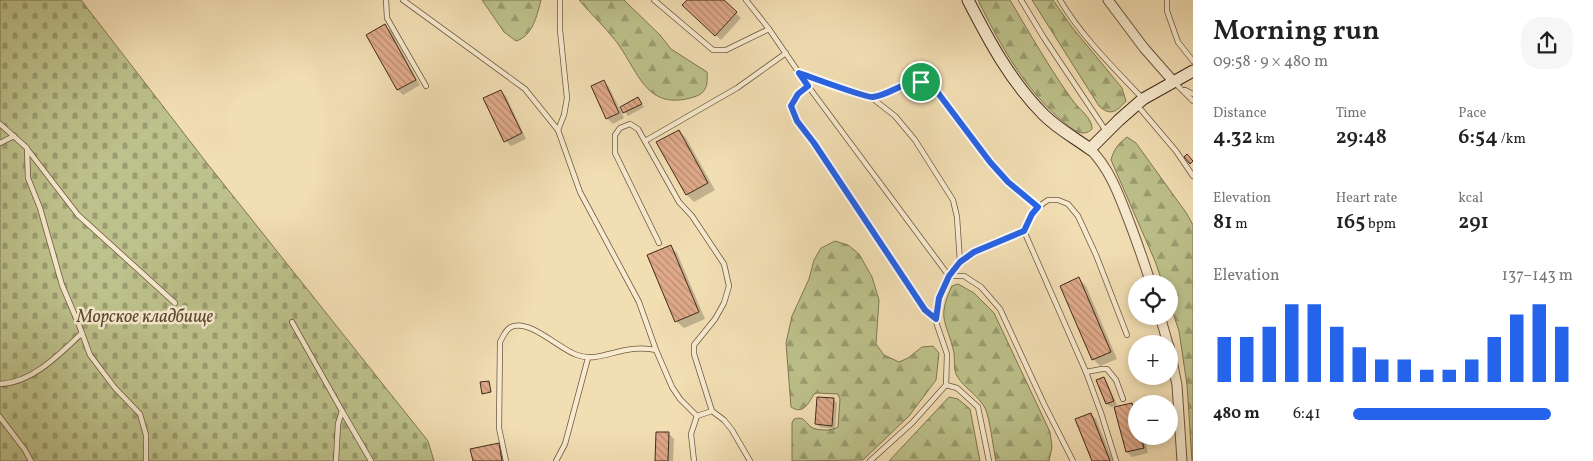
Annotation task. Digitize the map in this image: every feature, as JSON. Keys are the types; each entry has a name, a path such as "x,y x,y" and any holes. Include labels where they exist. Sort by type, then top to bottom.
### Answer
{"main road":[{"path":"968,0 997,54 1018,85 1045,116 1090,149 1140,102 1193,71"}],"street":[{"path":"1108,0 1144,48 1173,81"},
{"path":"1090,149 1100,158 1114,181 1148,275"},
{"path":"1177,385 1182,461"}],"lane":[{"path":"386,0 387,18 426,86"},
{"path":"403,0 524,89 558,130 580,192 639,302 656,350 672,387 680,399 697,416"},
{"path":"558,130 564,115 567,98 561,45 560,0"},
{"path":"654,0 713,50 726,50 769,30"},
{"path":"746,0 949,276"},
{"path":"1021,0 1107,132"},
{"path":"1060,0 1072,20 1140,102 1193,176"},
{"path":"1168,0 1167,11 1178,42 1193,61"},
{"path":"645,141 737,88 786,54"},
{"path":"799,73 872,98 895,116 915,140 953,200 957,217 960,262"},
{"path":"1173,81 1193,101"},
{"path":"872,98 912,83 921,82 935,89 990,162 1008,182 1038,207"},
{"path":"808,86 798,94 791,106 797,121 814,143 925,310 936,319"},
{"path":"1183,90 1193,94"},
{"path":"0,124 27,148 78,215 175,303"},
{"path":"659,244 615,153 615,136 620,128 630,124 638,129 679,202 692,216 724,264 730,286 724,304 715,320 694,345 694,354 712,411 724,420 732,430 750,461"},
{"path":"0,143 14,136"},
{"path":"27,148 28,178 40,208 62,285 90,355 115,388 140,414 146,435 146,461"},
{"path":"870,461 912,423 946,385 947,354 936,319 939,298 949,276 960,262 974,252 1024,231 1032,214 1048,200 1058,200 1068,204 1078,216 1096,254 1128,335"},
{"path":"1024,231 1086,372 1116,461"},
{"path":"949,276 964,276 981,287 1000,309 1073,461"},
{"path":"292,322 371,461"},
{"path":"506,461 499,428 500,342 505,332 512,326 525,325 575,355 588,358 642,348 656,350"},
{"path":"0,384 10,384 45,367 82,333"},
{"path":"556,461 565,444 588,358"},
{"path":"1086,372 1107,369 1116,380 1123,399"},
{"path":"946,385 957,388 978,407 989,461"},
{"path":"697,416 712,411"},
{"path":"336,461 338,424 342,412"},
{"path":"694,461 691,434 697,416"},
{"path":"0,417 31,461"}],"green space":[{"name":"Морское кладбище","path":"0,0 81,0 206,162 428,441 434,461 0,461"},
{"path":"482,0 541,0 536,18 527,35 516,41 504,32"},
{"path":"579,0 624,0 660,35 671,49 707,72 706,88 702,93 694,97 678,100 664,99 654,94 645,86 615,40"},
{"path":"978,0 1010,0 1056,76 1073,101 1088,118 1092,125 1092,129 1089,132 1075,131 1066,124 1026,83 995,34"},
{"path":"1032,0 1053,0 1071,26 1122,88 1126,101 1120,108 1110,112 1099,106"},
{"path":"1127,137 1136,143 1193,225 1193,461 1187,385 1177,325 1178,275 1160,275 1111,160 1121,142"},
{"path":"835,241 848,245 859,254 872,277 879,300 876,344 884,355 899,362 908,358 922,347 933,346 939,353 936,380 909,416 863,460 792,461 792,423 794,419 802,419 811,427 821,430 838,427 840,399 838,394 817,393 814,394 802,409 799,410 791,407 786,343 792,316 809,279 814,260 821,248"},
{"path":"958,284 974,293 994,313 1050,432 1052,447 1049,461 996,461 987,413 979,399 957,376 954,353 944,320 947,297 952,286"},
{"path":"949,397 958,399 970,409 980,461 889,461"}],"building":[{"path":"687,0 724,0 737,12 715,36 682,5"},
{"path":"385,24 416,80 397,90 366,35"},
{"path":"604,80 619,113 606,119 591,86"},
{"path":"501,90 522,133 504,142 483,98"},
{"path":"638,97 642,104 623,113 620,107"},
{"path":"679,130 708,183 686,195 656,142"},
{"path":"1187,154 1193,161 1190,164 1184,157"},
{"path":"671,245 699,312 675,322 647,255"},
{"path":"1079,277 1111,352 1092,360 1060,286"},
{"path":"1104,377 1114,401 1106,404 1096,380"},
{"path":"489,381 491,392 482,394 480,382"},
{"path":"817,397 834,398 832,426 815,424"},
{"path":"1128,404 1128,445 1143,445 1144,448 1126,452 1114,407"},
{"path":"1091,413 1110,461 1092,461 1075,419"},
{"path":"656,432 669,432 668,461 655,461"},
{"path":"499,443 502,461 473,461 470,449"}],"route":[{"path":"799,73 872,98 912,83 921,82 935,89 990,162 1008,182 1038,207 1032,214 1024,231 974,252 960,262 949,276 939,298 936,319 925,310 814,143 797,121 791,106 798,94 808,86 799,73"}]}
